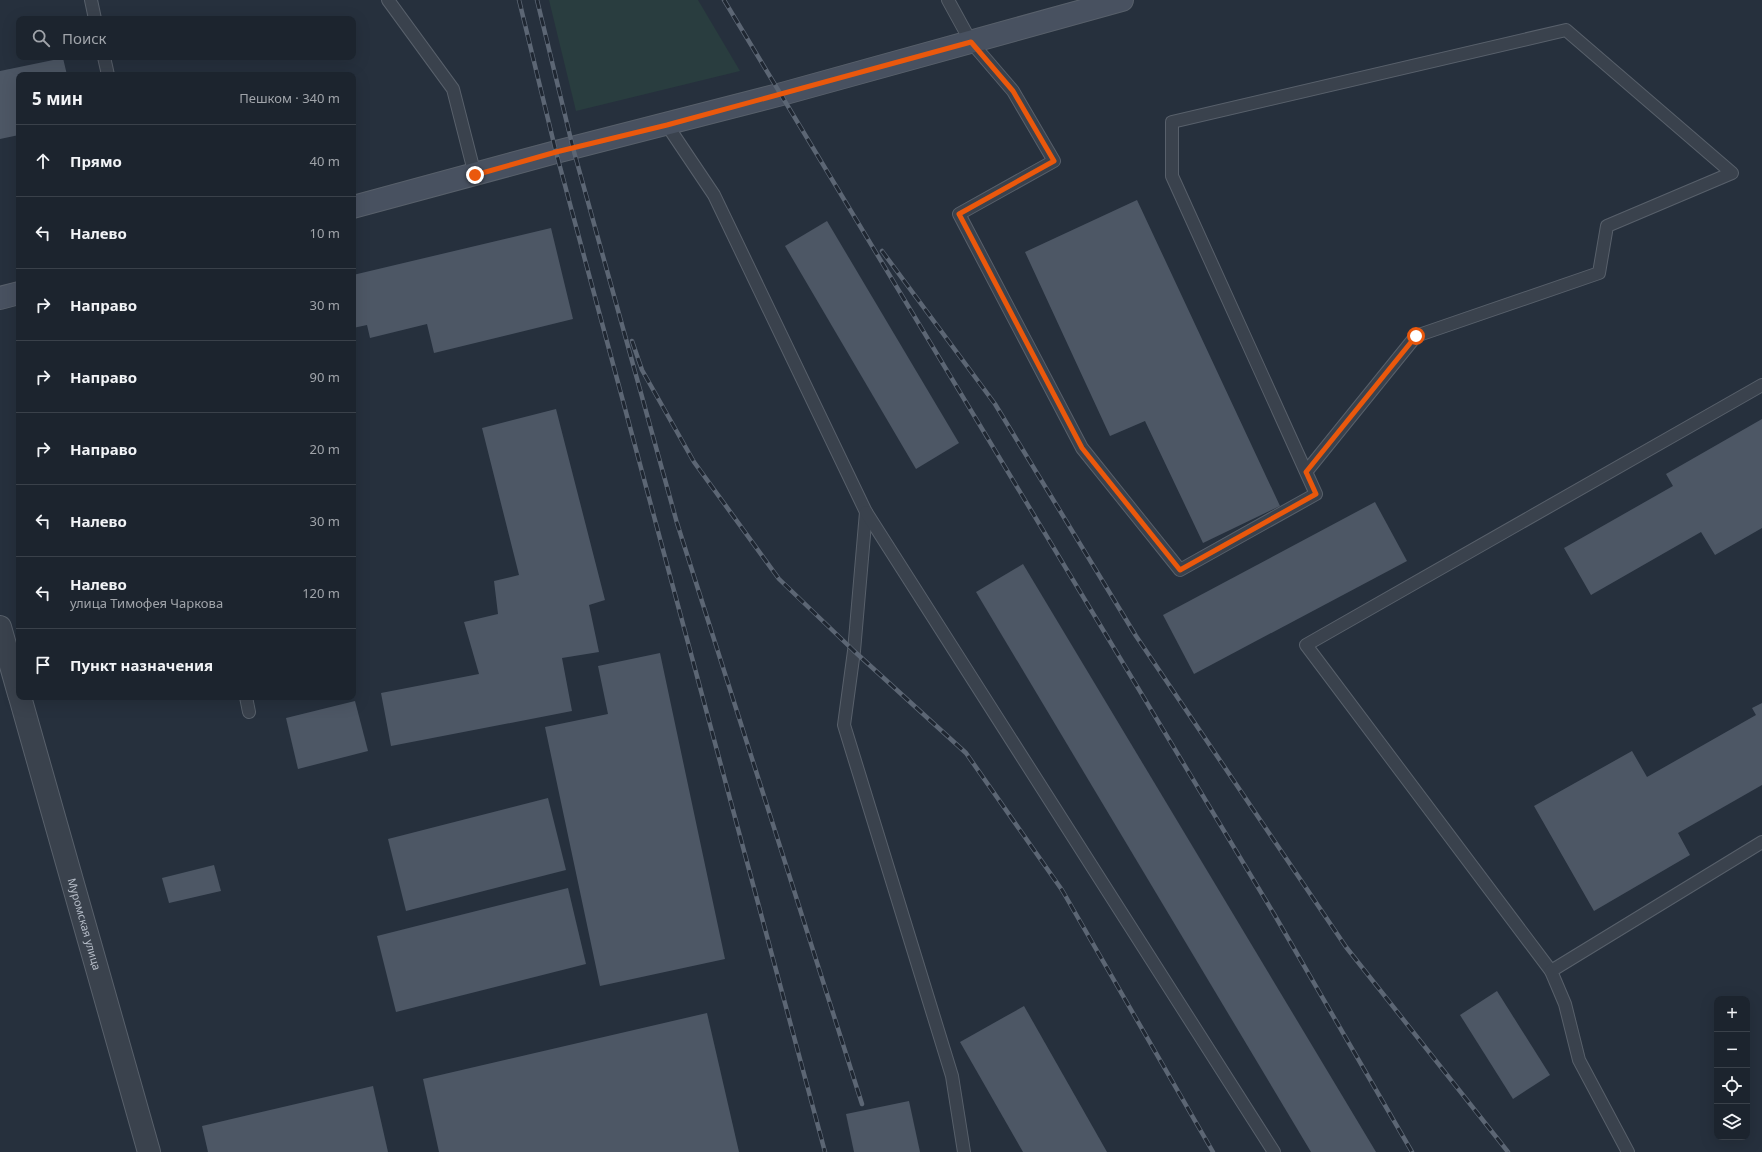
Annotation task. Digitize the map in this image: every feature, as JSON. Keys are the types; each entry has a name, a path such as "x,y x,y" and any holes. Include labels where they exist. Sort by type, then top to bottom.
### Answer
{"main road":[{"path":"356,206 556,152 667,125 971,42 1111,1"},
{"path":"0,298 16,294"}],"street":[{"name":"Муромская улица","path":"0,627 4,658 16,688"},
{"name":"Муромская улица","path":"20,700 149,1152"}],"lane":[{"path":"91,0 94,16"},
{"path":"388,0 453,89 475,175"},
{"path":"948,0 971,42 1013,91 1054,161 959,214 1082,448 1180,570 1316,494 1306,472 1172,176 1172,122 1566,30 1732,173 1607,226 1599,273 1416,336 1306,472"},
{"path":"105,60 107,72"},
{"path":"667,125 714,195 866,512 1274,1152"},
{"path":"1628,1152 1579,1060 1565,1004 1551,971 1306,645 1762,385"},
{"path":"866,512 854,651 844,725 952,1076 964,1152"},
{"path":"247,700 249,712"},
{"path":"1551,971 1762,842"}],"green space":[{"path":"549,0 698,0 740,71 576,111"}],"building":[{"path":"53,60 63,60 66,72 16,72 16,136 0,139 0,71"},
{"path":"1137,200 1280,506 1203,543 1145,421 1110,436 1025,252"},
{"path":"827,221 959,443 916,469 785,246"},
{"path":"551,228 573,319 434,353 427,324 370,338 367,325 356,327 356,274"},
{"path":"556,409 605,600 589,605 599,652 562,658 572,711 391,746 381,693 479,674 464,622 498,614 494,581 519,575 482,428"},
{"path":"1762,419 1762,528 1715,555 1701,532 1591,595 1564,548 1673,486 1666,474"},
{"path":"1375,502 1407,561 1194,674 1163,615"},
{"path":"1023,564 1376,1152 1311,1152 976,592"},
{"path":"660,653 725,959 600,986 545,727 608,714 598,666"},
{"path":"355,701 368,751 298,769 286,718"},
{"path":"1762,703 1762,785 1678,833 1690,855 1594,911 1534,806 1632,751 1647,777 1756,715 1752,708"},
{"path":"548,798 566,870 406,911 388,839"},
{"path":"214,865 221,891 169,903 162,878"},
{"path":"568,888 586,964 396,1012 377,936"},
{"path":"1497,991 1550,1075 1513,1099 1460,1015"},
{"path":"1024,1006 1107,1152 1023,1152 960,1042"},
{"path":"707,1013 739,1152 439,1152 423,1079"},
{"path":"373,1086 388,1152 208,1152 202,1126"},
{"path":"909,1101 920,1152 854,1152 846,1114"}],"railway":[{"path":"519,0 556,152 825,1152"},
{"path":"537,0 573,148 677,523 862,1104"},
{"path":"724,0 1274,914 1412,1152"},
{"path":"882,251 995,404 1136,636 1346,947 1508,1152"},
{"path":"632,341 642,370 694,462 779,579 854,651 966,753 1062,890 1213,1152"}],"route":[{"path":"475,175 556,152 667,125 971,42 1013,91 1054,161 959,214 1082,448 1180,570 1316,494 1306,472 1416,336"}]}
